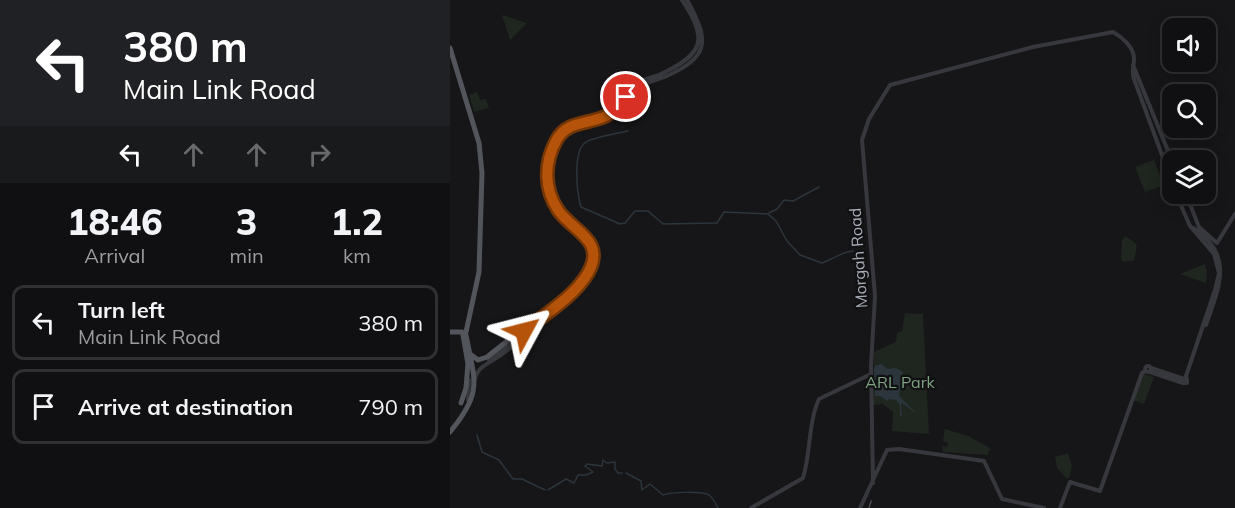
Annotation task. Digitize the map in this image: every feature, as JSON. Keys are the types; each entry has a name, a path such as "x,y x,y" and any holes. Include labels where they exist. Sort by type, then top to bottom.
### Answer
{"main road":[{"path":"450,48 476,144 479,166 475,280 464,333 472,386 468,400 450,430"},
{"path":"450,56 469,116"},
{"path":"470,353 478,360 487,357 535,319 544,315"},
{"path":"450,332 464,333"},
{"path":"450,430 469,405 474,393 475,383 470,353 464,333"},
{"path":"461,404 466,388 468,363"}],"street":[{"path":"475,383 480,368 496,359 564,305 590,277 595,267 596,257 592,239 560,210 554,192 552,175 554,158 561,141 568,133 609,115 640,83 661,75 693,56 698,45 698,32 682,0"},
{"path":"476,363 491,357 544,315 584,278 590,269 593,256 587,237 560,210 549,193 546,169 548,158 558,137 565,129 573,124 600,122 616,115 643,85 668,76 696,58 703,39 702,29 687,0"},
{"name":"Morgah Road","path":"873,483 871,374 875,296 862,140 869,119 890,86 898,83 1033,47 1107,31 1123,38 1134,58 1132,65"},
{"path":"1132,65 1168,150"},
{"path":"1132,65 1134,79 1162,155"},
{"path":"548,158 554,158"},
{"path":"1180,204 1190,226 1217,243 1235,214"},
{"path":"1060,508 1069,483 1073,482 1100,491 1142,373 1149,370 1185,380 1221,277 1220,262 1216,252 1198,231 1189,204"},
{"path":"752,508 803,478 813,414 819,399 871,374"},
{"path":"468,375 468,400"},
{"path":"860,508 889,449 984,461 1002,499 1044,508"}],"green space":[{"path":"502,15 527,23 510,40"},
{"path":"477,92 480,100 486,99 489,108 474,112 469,95"},
{"path":"1154,160 1162,186 1145,192 1135,167"},
{"path":"1125,236 1137,247 1134,260 1124,262 1121,260 1122,240"},
{"path":"1205,264 1206,283 1180,274"},
{"name":"ARL Park","path":"905,313 923,314 929,434 892,431 893,412 883,404 873,405 874,352 896,342 897,333 902,331"},
{"path":"1143,374 1154,377 1144,404 1133,400"},
{"path":"945,429 968,436 990,448 988,455 943,452 942,446 947,447 948,443 943,441"},
{"path":"1068,453 1072,466 1069,478 1066,478 1057,468 1055,457"}],"shaded area":[{"path":"881,364 888,369 896,368 903,372 899,396 917,414 902,403 902,416 900,416 900,405 896,400 889,399 888,401 875,396 874,370 875,366"}],"waterway":[{"path":"628,131 589,140 582,147 577,163 581,207 620,224 625,223 635,211 648,211 663,224 717,223 724,212 768,214 776,221 787,241 800,255 822,263 853,251"},
{"path":"769,213 777,209 784,200 793,201 819,187"},
{"path":"477,435 482,452 499,460 513,479 522,479 545,490"},
{"path":"548,490 566,479 574,483 578,475 593,472 585,466 587,464 602,466 603,460 607,463 615,462 615,469 618,473 622,473"},
{"path":"626,473 641,481 642,490 650,484 663,495 686,492 705,494 712,498 718,508"}],"railway":[{"path":"869,508 873,495"}],"route":[{"path":"524,331 554,308 577,286 590,269 593,256 587,237 558,211 549,193 546,169 548,158 558,137 565,129 573,124 609,115 626,97"}]}
